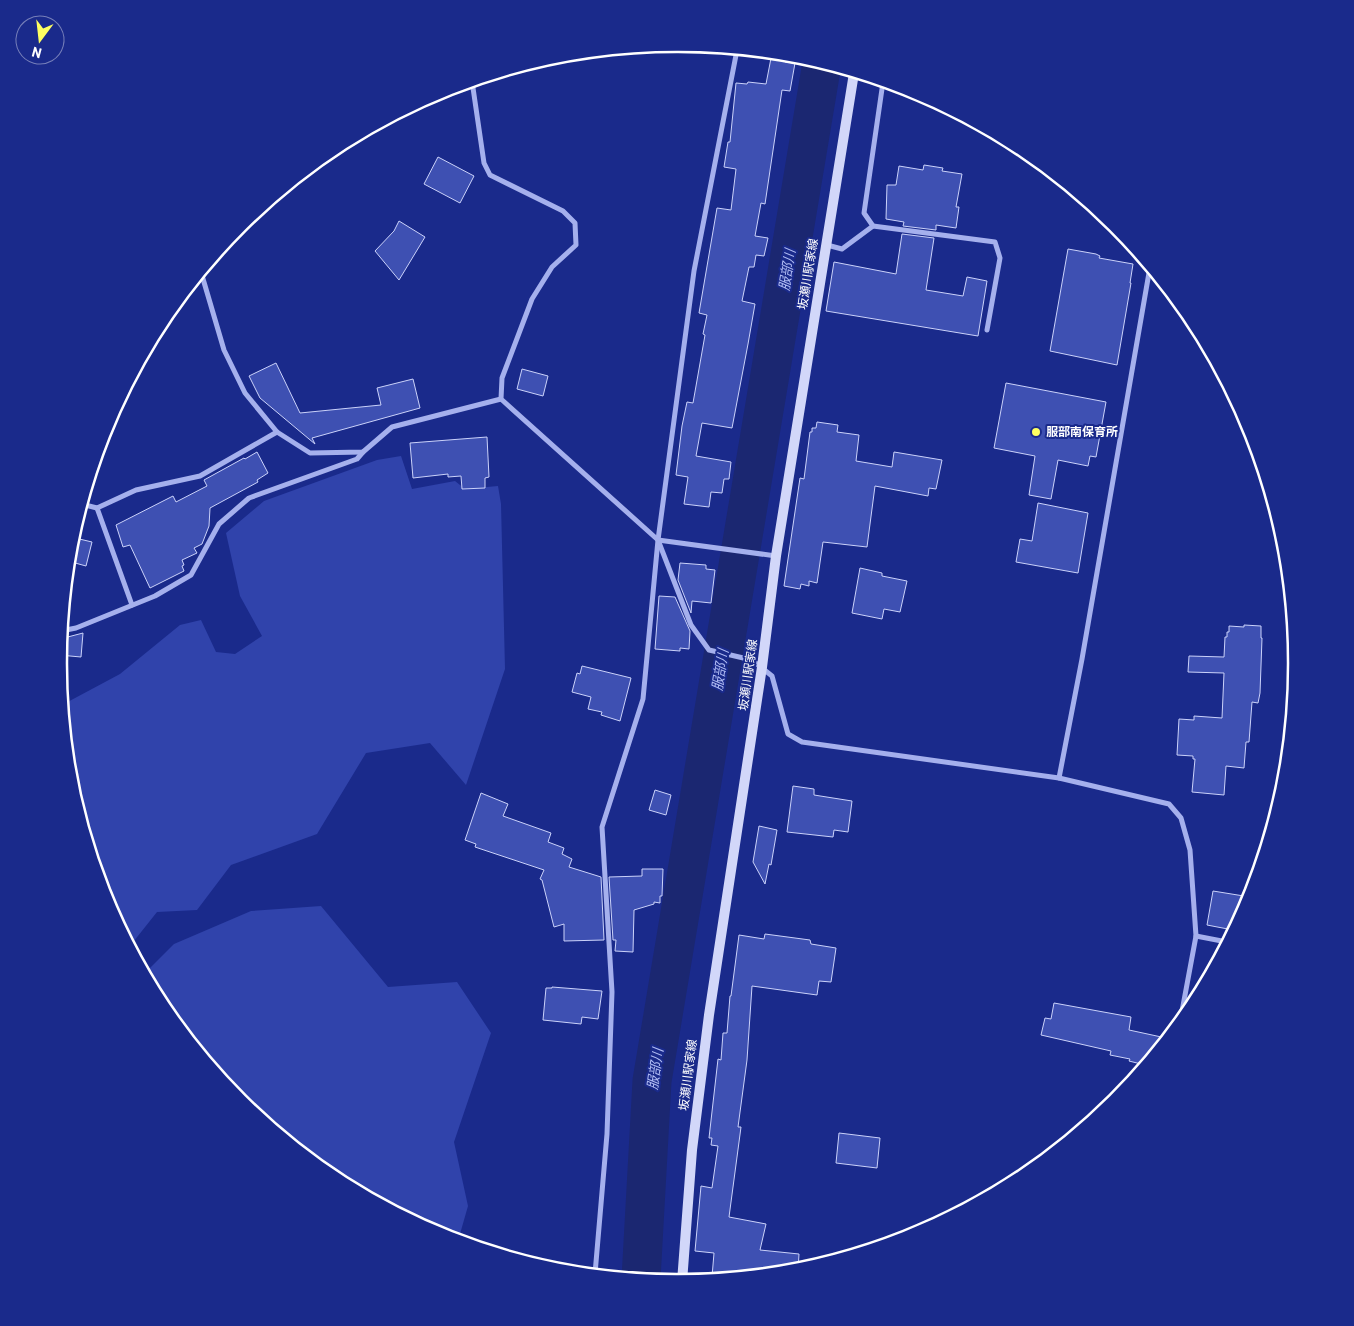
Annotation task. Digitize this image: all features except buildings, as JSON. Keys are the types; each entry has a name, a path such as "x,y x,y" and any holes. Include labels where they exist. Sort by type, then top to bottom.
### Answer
{"main road":[{"name":"坂瀬川駅家線","path":"683,1274 692,1150 709,1015 762,667 776,556 853,79"}],"street":[{"path":"596,1268 607,1134 612,992 602,827 643,699 658,540 694,271 736,56"},
{"path":"473,88 484,163 490,175 563,211 575,223 576,245 552,267 532,299 502,378 501,399"},
{"path":"873,226 864,213 882,88"},
{"path":"825,245 842,248 873,226 995,242 1000,258 987,330"},
{"path":"1059,778 1082,659 1149,276"},
{"path":"203,279 224,350 245,393 277,432 310,453 363,452"},
{"path":"501,399 658,540 691,624 709,650 741,659 752,660 772,676 788,734 802,742 1059,778 1169,804 1181,818 1190,850 1196,936 1183,1004"},
{"path":"68,630 155,596 191,575 219,524 250,498 357,459 392,427 501,399"},
{"path":"87,505 97,508 136,490 200,476 277,432"},
{"path":"97,508 132,605"},
{"path":"658,540 776,556"},
{"path":"1196,936 1221,941"}],"shaded area":[{"path":"401,456 412,489 455,481 465,489 498,486 501,504 505,669 466,785 430,743 366,753 317,834 231,865 197,910 157,912 134,941 113,897 87,821 78,782 68,702 120,674 180,625 201,620 216,652 235,654 262,636 240,596 226,533 264,501 377,460"},
{"path":"321,906 388,987 457,982 491,1033 454,1142 468,1206 460,1233 407,1211 372,1192 338,1171 305,1147 245,1095 218,1066 169,1002 149,969 174,944 251,911"}],"waterway":[{"name":"服部川","path":"641,1272 652,1081 821,70"}],"place":[{"name":"服部南保育所","path":"1036,432"}]}
